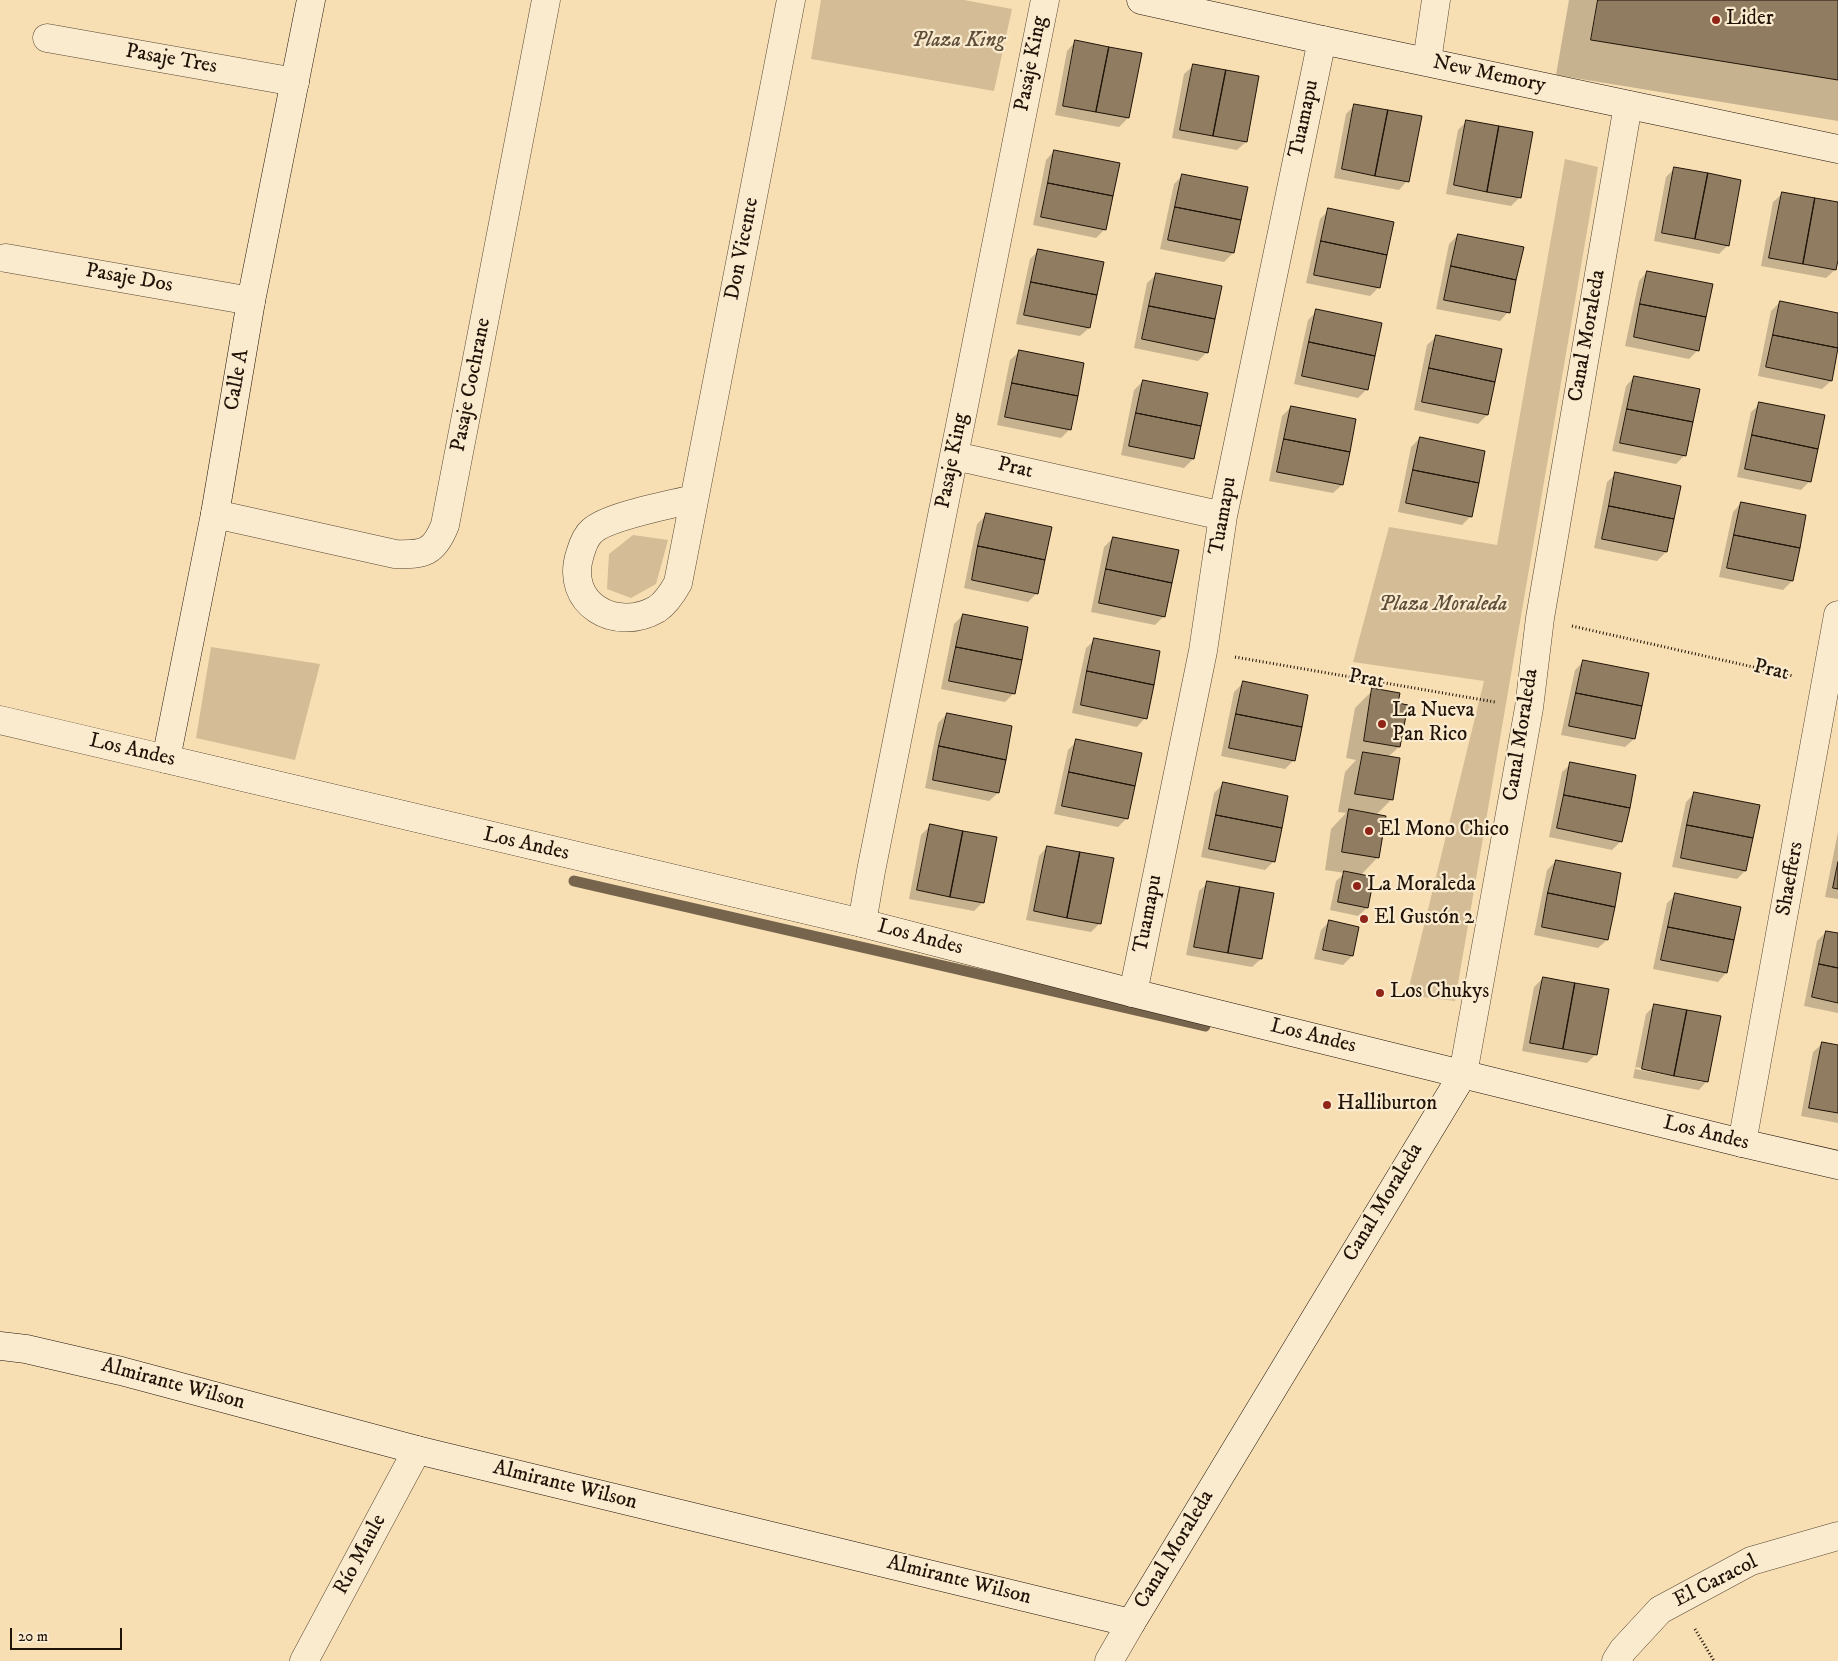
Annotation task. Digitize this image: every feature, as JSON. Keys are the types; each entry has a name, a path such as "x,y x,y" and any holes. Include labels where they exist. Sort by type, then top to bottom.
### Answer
{"street":[{"name":"Calle A","path":"166,759 215,514 251,301 311,0"},
{"name":"Pasaje Cochrane","path":"215,514 396,554 413,555 426,552 439,541 445,525 546,0"},
{"name":"Don Vicente","path":"694,499 610,521 592,531 582,546 578,561 577,579 581,592 590,605 602,612 617,617 637,616 657,609 669,597 678,583 791,0"},
{"name":"Pasaje King","path":"862,923 1045,0"},
{"name":"New Memory","path":"1141,0 1838,149"},
{"path":"1427,61 1436,0"},
{"name":"Pasaje Tres","path":"47,38 295,82"},
{"name":"Tuamapu","path":"1133,993 1203,651 1223,516 1322,40"},
{"name":"Canal Moraleda","path":"1109,1661 1463,1074 1529,708 1540,618 1628,105"},
{"name":"Pasaje Dos","path":"6,258 251,301"},
{"name":"Prat","path":"955,456 1223,516"},
{"name":"Shaeffers","path":"1742,1143 1838,615"},
{"name":"Los Andes","path":"0,720 862,923 1133,993 1838,1165"},
{"name":"Almirante Wilson","path":"0,1346 26,1349 121,1371 417,1450 1131,1623"},
{"name":"Río Maule","path":"304,1661 417,1450"},
{"name":"El Caracol","path":"1616,1661 1623,1650 1660,1610 1751,1561 1838,1536"}],"path":[{"name":"Prat","path":"1540,618 1826,684"},
{"name":"Prat","path":"1203,651 1529,708"}],"green space":[{"name":"Plaza King","path":"821,0 964,0 1012,9 994,91 811,59"},
{"name":"Plaza Moraleda","path":"1565,159 1598,167 1455,1001 1407,995 1484,681 1353,662 1389,527 1497,545"},
{"path":"633,535 668,540 656,584 631,598 607,589 609,554"},
{"path":"211,647 320,664 295,760 196,738"}],"building":[{"name":"Lider","path":"1598,0 1838,0 1838,80 1591,40"},
{"path":"1075,40 1109,47 1096,112 1063,106"},
{"path":"1109,47 1142,53 1129,118 1096,112"},
{"path":"1193,64 1226,70 1213,136 1180,130"},
{"path":"1226,70 1259,76 1247,142 1213,136"},
{"path":"1354,104 1388,110 1375,176 1342,169"},
{"path":"1388,110 1422,116 1409,182 1375,176"},
{"path":"1466,120 1499,126 1487,192 1454,185"},
{"path":"1499,126 1533,132 1521,198 1487,192"},
{"path":"1054,150 1120,163 1113,196 1048,183"},
{"path":"1674,167 1708,173 1695,239 1662,233"},
{"path":"1708,173 1741,180 1729,246 1695,239"},
{"path":"1182,174 1248,187 1241,220 1175,207"},
{"path":"1048,183 1113,196 1106,230 1041,217"},
{"path":"1782,192 1815,198 1803,264 1769,258"},
{"path":"1815,198 1838,202 1838,260 1836,270 1803,264"},
{"path":"1175,207 1241,220 1234,253 1168,240"},
{"path":"1328,208 1394,222 1387,255 1321,241"},
{"path":"1458,234 1524,247 1516,280 1451,266"},
{"path":"1321,241 1387,255 1380,288 1314,275"},
{"path":"1038,249 1104,262 1097,295 1031,282"},
{"path":"1451,266 1516,280 1510,313 1444,300"},
{"path":"1647,271 1713,284 1706,317 1640,304"},
{"path":"1156,273 1222,286 1215,319 1149,306"},
{"path":"1031,282 1097,295 1090,328 1024,315"},
{"path":"1780,301 1838,313 1838,348 1773,335"},
{"path":"1640,304 1706,317 1699,351 1634,337"},
{"path":"1149,306 1215,319 1208,353 1142,339"},
{"path":"1316,309 1382,323 1375,356 1309,342"},
{"path":"1436,335 1502,349 1495,382 1429,368"},
{"path":"1773,335 1838,348 1832,381 1766,367"},
{"path":"1309,342 1375,356 1368,390 1302,376"},
{"path":"1019,350 1084,363 1078,396 1012,383"},
{"path":"1429,368 1495,382 1488,415 1422,402"},
{"path":"1634,376 1700,389 1693,422 1627,409"},
{"path":"1143,380 1208,393 1201,426 1136,413"},
{"path":"1012,383 1078,396 1071,430 1005,417"},
{"path":"1759,402 1825,415 1818,449 1752,435"},
{"path":"1291,406 1356,419 1350,452 1284,439"},
{"path":"1627,409 1693,422 1686,456 1620,443"},
{"path":"1136,413 1201,426 1194,459 1129,446"},
{"path":"1752,435 1818,449 1811,482 1745,469"},
{"path":"1420,437 1485,451 1479,483 1413,470"},
{"path":"1284,439 1350,452 1343,485 1277,472"},
{"path":"1413,470 1479,483 1472,517 1406,503"},
{"path":"1615,472 1681,486 1674,519 1609,506"},
{"path":"1741,502 1806,515 1800,548 1734,535"},
{"path":"1609,506 1674,519 1667,552 1602,539"},
{"path":"986,513 1052,527 1045,560 978,546"},
{"path":"1734,535 1800,548 1793,581 1727,568"},
{"path":"1113,537 1179,550 1172,583 1106,569"},
{"path":"978,546 1045,560 1038,594 972,580"},
{"path":"1106,569 1172,583 1165,617 1099,603"},
{"path":"963,614 1028,627 1022,660 956,647"},
{"path":"1094,638 1160,651 1154,685 1087,671"},
{"path":"956,647 1022,660 1015,694 949,681"},
{"path":"1583,660 1649,673 1642,706 1576,693"},
{"path":"1087,671 1154,685 1147,719 1081,705"},
{"path":"1243,681 1308,695 1302,727 1236,714"},
{"path":"1372,688 1400,693 1398,703 1408,705 1400,747 1364,741"},
{"path":"1576,693 1642,706 1635,739 1569,726"},
{"path":"947,713 1012,726 1006,760 939,746"},
{"path":"1236,714 1302,727 1295,761 1229,748"},
{"path":"1076,739 1142,753 1135,786 1069,772"},
{"path":"939,746 1006,760 999,793 933,780"},
{"path":"1363,752 1400,758 1393,800 1355,794"},
{"path":"1570,762 1636,775 1630,808 1564,795"},
{"path":"1069,772 1135,786 1128,819 1062,806"},
{"path":"1223,782 1288,796 1282,828 1216,815"},
{"path":"1694,792 1760,805 1753,838 1687,825"},
{"path":"1564,795 1630,808 1622,842 1557,828"},
{"path":"1349,809 1386,816 1379,858 1342,852"},
{"path":"1216,815 1282,828 1275,862 1209,849"},
{"path":"930,824 963,831 950,897 917,890"},
{"path":"1687,825 1753,838 1746,871 1681,858"},
{"path":"963,831 997,837 984,903 950,897"},
{"path":"1047,846 1080,852 1067,918 1034,911"},
{"path":"1080,852 1114,858 1101,924 1067,918"},
{"path":"1556,860 1621,873 1615,907 1548,893"},
{"path":"1838,862 1838,889 1833,888"},
{"path":"1344,871 1374,877 1368,908 1338,902"},
{"path":"1207,881 1240,887 1228,953 1194,947"},
{"path":"1240,887 1274,893 1262,959 1228,953"},
{"path":"1548,893 1615,907 1608,940 1542,927"},
{"path":"1675,893 1741,907 1734,940 1668,927"},
{"path":"1329,920 1359,927 1353,956 1323,950"},
{"path":"1668,927 1734,940 1727,973 1661,960"},
{"path":"1826,931 1838,933 1838,968 1819,964"},
{"path":"1819,964 1838,968 1838,1003 1812,997"},
{"path":"1543,977 1575,983 1563,1049 1530,1043"},
{"path":"1575,983 1609,989 1597,1055 1563,1049"},
{"path":"1654,1004 1687,1010 1674,1076 1642,1069"},
{"path":"1687,1010 1721,1016 1708,1082 1674,1076"},
{"path":"1822,1042 1838,1045 1838,1113 1809,1108"}],"waterway":[{"path":"574,881 1205,1026"}],"place":[{"name":"Lider","path":"1716,20"},
{"name":"La Nueva Pan Rico","path":"1382,724"},
{"name":"El Mono Chico","path":"1369,831"},
{"name":"La Moraleda","path":"1357,886"},
{"name":"El Gustón 2","path":"1364,919"},
{"name":"Los Chukys","path":"1380,993"},
{"name":"Halliburton","path":"1327,1105"}]}
